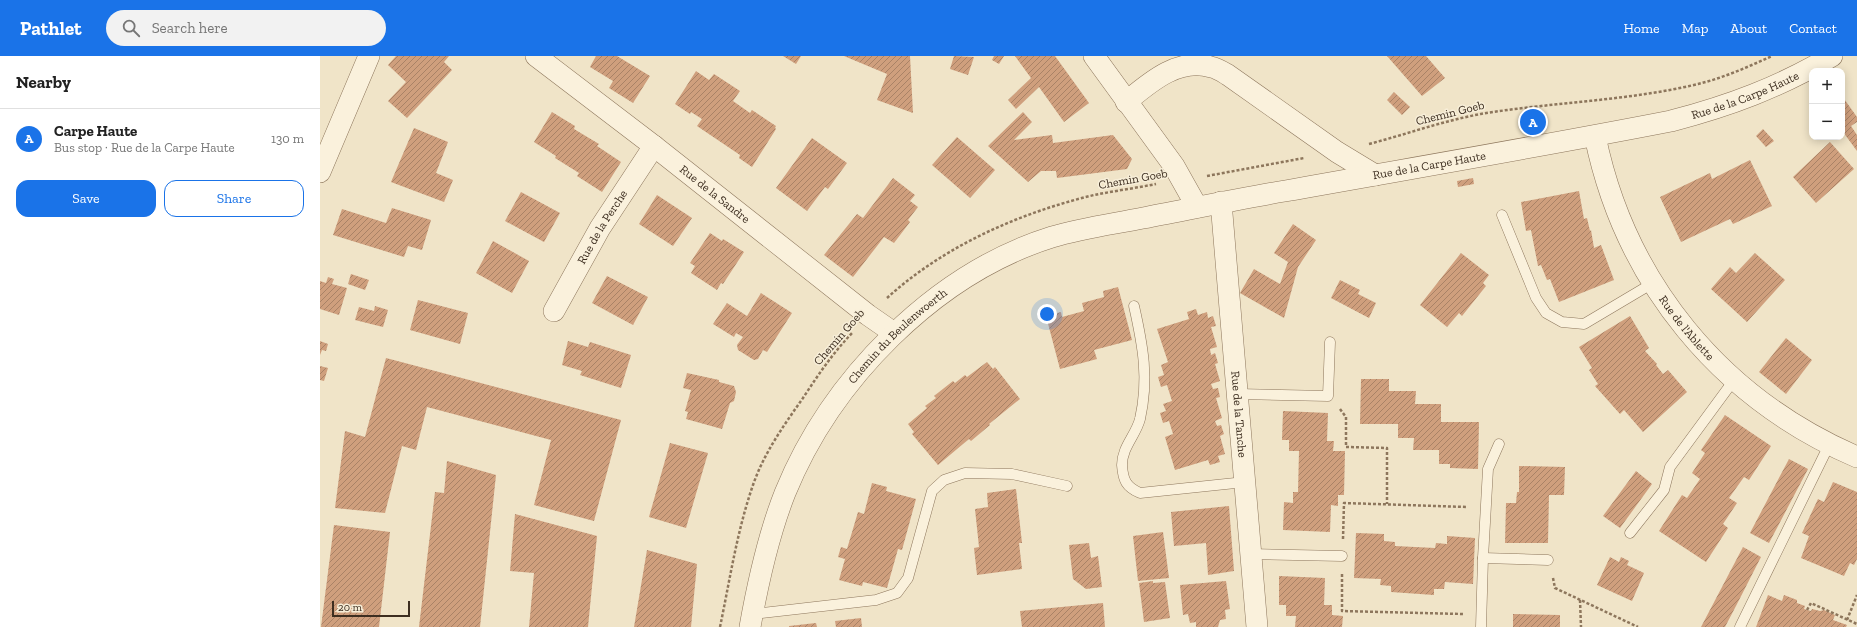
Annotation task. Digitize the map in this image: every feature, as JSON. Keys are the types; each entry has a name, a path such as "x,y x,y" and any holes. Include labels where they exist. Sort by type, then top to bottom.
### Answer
{"street":[{"path":"320,172 369,56"},
{"name":"Rue de la Sandre","path":"536,56 654,146 868,315 894,333"},
{"path":"1094,56 1174,166 1197,207"},
{"name":"Rue de la Carpe Haute","path":"1197,207 1671,121 1741,101 1804,73 1832,56"},
{"path":"1126,102 1150,82 1172,70 1194,65 1211,67 1228,75 1337,152 1375,175"},
{"name":"Rue de l'Ablette","path":"1595,136 1607,184 1624,231 1653,284 1693,339 1734,380 1776,412 1829,445 1857,457"},
{"name":"Rue de la Perche","path":"554,311 600,228 654,146"},
{"name":"Rue de la Tanche","path":"1221,202 1246,482 1257,627"},
{"name":"Chemin du Beulenwoerth","path":"751,620 772,530 785,494 802,456 842,393 894,333 932,302 976,272 1011,254 1052,238 1197,207"}],"lane":[{"path":"1502,215 1536,298 1546,313 1562,322 1584,324 1653,284"},
{"path":"1134,306 1146,369 1139,421 1126,446 1122,464 1124,479 1130,488 1140,493 1246,482"},
{"path":"1238,394 1328,396 1330,342"},
{"path":"1630,533 1664,490 1670,467 1734,380"},
{"path":"1481,627 1488,469 1499,444"},
{"path":"1740,627 1829,445"},
{"path":"751,620 876,600 897,593 908,578 932,491 944,480 965,473 1012,474 1067,486"},
{"path":"1251,554 1342,556"},
{"path":"1483,558 1548,560"}],"path":[{"name":"Chemin Goeb","path":"720,627 734,554 754,484 764,459 783,427 821,371 840,346 868,315 913,276 969,242 1005,224 1046,209 1094,195 1337,152 1396,137 1433,125 1493,112 1619,97 1699,84 1741,70 1772,56"},
{"path":"1328,396 1346,417 1346,447 1387,448 1387,504"},
{"path":"1482,614 1342,611 1344,503 1486,508"},
{"path":"1548,560 1555,588 1638,627"},
{"path":"1848,620 1857,596"},
{"path":"1580,600 1581,627"},
{"path":"1808,610 1811,603 1837,613 1857,624"}],"building":[{"path":"396,56 449,56 444,62 452,70 407,118 388,101 406,82 388,65"},
{"path":"596,56 617,56 650,76 633,103 609,88 613,81 590,67"},
{"path":"783,56 801,56 796,64"},
{"path":"844,56 910,56 913,113 877,100 887,74"},
{"path":"954,56 974,57 968,75 950,69"},
{"path":"994,56 1004,56 999,64 992,60"},
{"path":"1015,56 1055,56 1089,103 1064,122 1039,87 1016,109 1008,100 1031,78"},
{"path":"1387,56 1426,56 1445,78 1422,96"},
{"path":"696,71 709,80 714,74 740,91 733,101 750,113 752,110 776,126 776,129 752,167 739,158 740,155 697,126 702,119 691,112 690,114 675,104"},
{"path":"1394,92 1410,107 1402,115 1387,100"},
{"path":"1845,100 1857,117 1857,122 1851,126 1857,135 1857,151 1845,135"},
{"path":"552,112 575,126 574,129 599,144 597,146 621,162 602,192 577,176 579,173 555,158 556,156 534,142"},
{"path":"1023,112 1032,122 1014,140 1052,135 1053,143 1113,135 1132,159 1127,169 1057,178 1056,171 1041,171 1028,182 988,146"},
{"path":"1541,119 1542,125 1526,128 1525,122"},
{"path":"414,128 448,142 436,173 453,180 444,202 391,182"},
{"path":"1763,129 1774,141 1766,147 1756,136"},
{"path":"957,137 995,170 970,198 932,165"},
{"path":"812,138 847,163 828,189 825,187 807,211 776,188"},
{"path":"1830,142 1854,169 1816,203 1793,177"},
{"path":"1750,160 1772,206 1733,224 1730,219 1681,242 1660,197 1710,173 1712,179"},
{"path":"893,178 915,195 910,201 918,207 908,220 910,222 894,243 884,237 853,277 824,255 857,214 863,218"},
{"path":"1473,178 1474,184 1458,187 1457,181"},
{"path":"1579,191 1584,219 1587,218 1594,248 1601,245 1614,280 1559,302 1550,279 1547,280 1541,265 1538,266 1531,230 1526,231 1521,202"},
{"path":"521,192 560,213 544,242 505,221"},
{"path":"657,195 692,218 673,246 639,224"},
{"path":"392,208 431,220 422,250 408,246 404,257 333,235 342,209 386,223"},
{"path":"1293,224 1316,240 1298,267 1284,318 1240,293 1254,269 1280,284 1288,262 1274,253"},
{"path":"710,233 744,252 723,284 721,283 717,290 691,273 695,266 690,263"},
{"path":"493,241 529,261 512,293 476,273"},
{"path":"1461,253 1489,275 1483,283 1486,286 1462,316 1459,313 1447,327 1420,305"},
{"path":"1755,253 1785,280 1747,322 1711,289 1730,267 1736,273"},
{"path":"351,274 369,280 365,290 348,284"},
{"path":"607,276 648,297 633,325 592,303"},
{"path":"328,277 334,279 332,284 347,288 339,315 320,309 320,281 326,283"},
{"path":"1340,280 1360,290 1358,294 1376,303 1369,318 1331,298"},
{"path":"1118,287 1132,340 1094,350 1097,359 1060,369 1046,316 1061,312 1062,317 1084,311 1082,303 1104,297 1103,291"},
{"path":"761,293 792,313 767,352 763,350 758,359 754,360 738,350 737,345 743,337 736,333 734,337 713,324 727,303 747,316"},
{"path":"418,300 468,313 460,344 410,330"},
{"path":"375,306 388,310 383,327 355,320 359,307 374,311"},
{"path":"1196,309 1198,315 1207,312 1208,318 1213,316 1216,326 1211,327 1217,347 1210,349 1211,355 1215,353 1218,363 1215,364 1220,381 1211,384 1213,389 1218,388 1220,397 1216,398 1222,418 1215,421 1217,426 1221,425 1224,434 1220,436 1225,454 1218,456 1220,462 1210,465 1208,460 1175,470 1165,437 1173,434 1169,421 1163,423 1160,413 1166,411 1163,404 1172,401 1167,385 1161,387 1158,377 1164,375 1161,365 1168,362 1157,329 1189,319 1187,312"},
{"path":"1630,316 1649,348 1645,351 1657,364 1656,365 1663,374 1668,370 1687,392 1643,432 1624,410 1620,414 1595,386 1598,384 1589,370 1592,368 1579,347"},
{"path":"1786,338 1812,360 1786,394 1759,372"},
{"path":"320,341 328,344 326,351 322,350 320,355"},
{"path":"568,341 588,347 590,342 631,355 621,388 580,375 582,371 562,365"},
{"path":"386,358 621,420 594,521 534,505 551,440 427,407 416,450 402,446 385,513 335,508 345,431 365,437"},
{"path":"987,362 993,369 995,367 1020,399 971,441 969,439 938,465 912,434 914,432 908,424 927,408 925,406 936,398 934,396 953,381 955,383 965,375 967,377"},
{"path":"320,366 328,368 324,381 320,380"},
{"path":"687,373 719,380 719,382 734,386 736,392 734,401 730,403 722,429 686,419 688,412 685,411 691,390 683,388"},
{"path":"1361,379 1389,379 1389,391 1416,391 1415,404 1441,404 1441,422 1479,422 1478,469 1450,468 1450,464 1439,464 1439,450 1413,450 1414,438 1398,438 1398,424 1360,424"},
{"path":"1283,411 1328,413 1327,441 1334,441 1333,451 1345,451 1344,495 1338,495 1338,506 1331,505 1330,532 1283,530 1284,502 1293,503 1293,492 1298,492 1299,451 1289,451 1289,440 1282,440"},
{"path":"1725,415 1771,446 1749,480 1744,477 1729,498 1737,503 1723,524 1728,528 1706,562 1659,531 1682,495 1687,498 1700,479 1692,473 1705,453 1701,450"},
{"path":"670,443 708,453 686,528 649,517"},
{"path":"1789,459 1808,469 1769,543 1750,533"},
{"path":"447,461 496,475 480,627 419,627 435,492 444,493"},
{"path":"1519,466 1565,467 1564,495 1549,495 1548,543 1505,543 1506,503 1516,503 1517,492 1519,492"},
{"path":"1636,471 1652,484 1620,528 1603,516"},
{"path":"1833,482 1857,492 1857,559 1854,565 1850,563 1844,576 1801,558 1809,536 1802,533 1818,499 1824,502"},
{"path":"872,483 887,487 886,491 916,499 902,550 898,549 887,588 863,582 862,586 839,580 845,559 838,557 841,547 847,549 858,512 864,514"},
{"path":"1016,489 1022,543 1019,543 1022,569 977,575 974,548 979,547 975,509 988,507 987,493"},
{"path":"1229,506 1234,571 1208,575 1206,543 1174,546 1171,512"},
{"path":"515,514 597,536 588,627 529,627 534,573 510,571"},
{"path":"334,525 390,532 379,627 321,627"},
{"path":"1163,532 1169,578 1138,581 1133,536"},
{"path":"1356,533 1384,534 1384,541 1395,542 1395,546 1435,548 1436,543 1447,544 1447,536 1475,538 1473,584 1445,582 1444,589 1434,589 1434,595 1391,592 1391,586 1380,585 1381,579 1354,578"},
{"path":"1089,543 1091,558 1098,556 1102,587 1086,589 1073,579 1069,545"},
{"path":"1743,547 1761,557 1725,627 1701,627"},
{"path":"647,550 697,564 691,627 634,627"},
{"path":"1610,557 1619,562 1621,557 1629,561 1627,565 1644,573 1632,601 1597,585"},
{"path":"1279,576 1325,578 1324,605 1332,605 1332,615 1343,616 1342,627 1295,627 1296,616 1286,616 1286,605 1279,605"},
{"path":"1153,581 1153,583 1165,582 1170,618 1144,622 1139,583"},
{"path":"1226,581 1230,609 1225,610 1226,619 1220,620 1218,627 1196,627 1196,622 1190,623 1188,614 1183,615 1180,585"},
{"path":"1768,595 1782,601 1784,595 1797,600 1797,603 1805,606 1804,609 1811,611 1812,609 1820,611 1824,610 1835,615 1833,620 1847,625 1846,627 1756,627"},
{"path":"1103,603 1105,627 1022,627 1020,611"},
{"path":"1513,614 1560,615 1560,627 1513,627"},
{"path":"861,618 862,627 836,627 835,621"},
{"path":"816,623 817,627 789,627 789,626"}],"place":[{"name":"Carpe Haute","path":"1533,122"}]}
